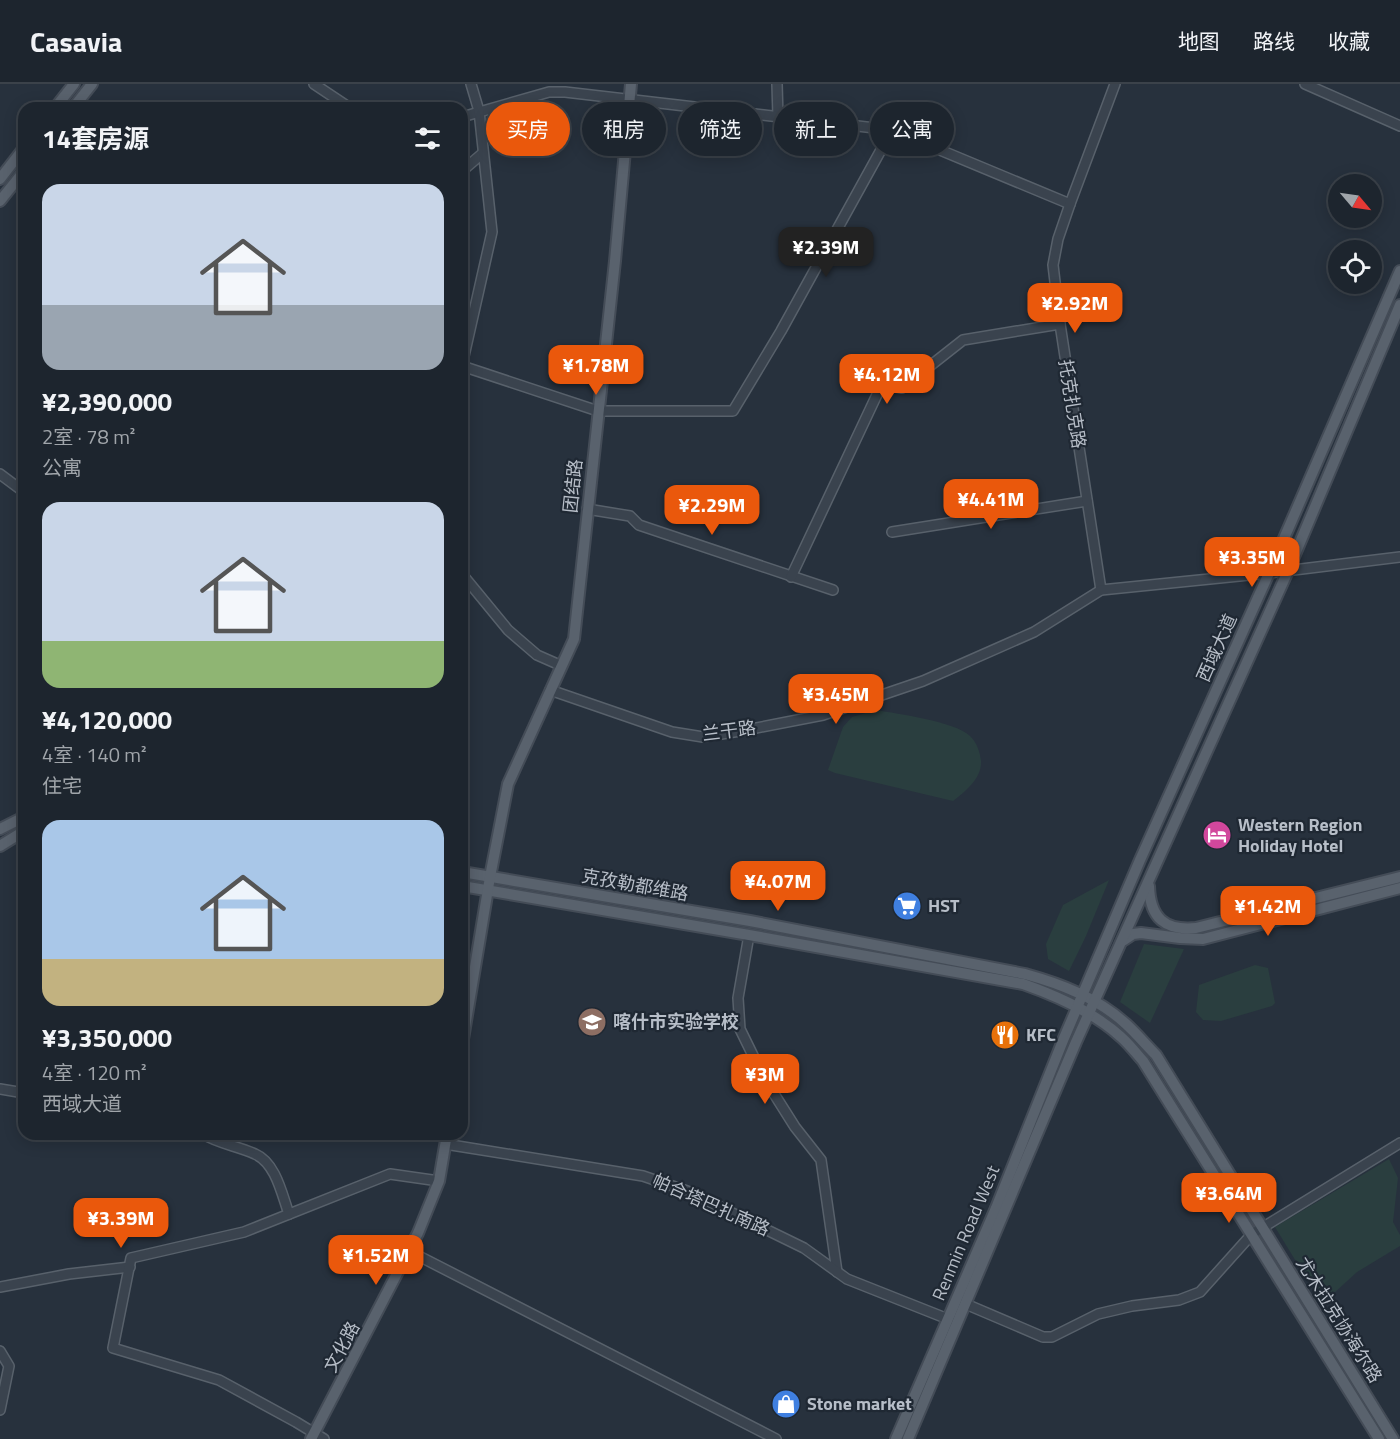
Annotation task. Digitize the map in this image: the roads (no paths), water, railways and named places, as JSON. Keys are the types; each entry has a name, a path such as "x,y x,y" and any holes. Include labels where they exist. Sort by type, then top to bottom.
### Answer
{"main road":[{"path":"60,102 74,84"},
{"path":"78,102 92,84"},
{"name":"团结路","path":"490,877 508,784 574,639 615,261 631,84"},
{"path":"0,179 18,156"},
{"path":"0,201 18,178"},
{"name":"西域大道","path":"1064,1038 1140,860 1269,573 1400,271"},
{"name":"西域大道","path":"1076,1042 1288,571 1400,305"},
{"path":"0,829 18,820"},
{"path":"0,846 18,835"},
{"name":"克孜勒都维路","path":"468,874 750,921 1025,974 1056,983 1082,995"},
{"path":"468,1009 490,877"},
{"path":"1148,883 1149,898 1154,912 1161,921 1169,926 1185,929 1400,877"},
{"name":"克孜勒都维路","path":"468,887 1023,984 1052,994 1077,1008"},
{"path":"1122,943 1133,934 1141,933 1203,939 1400,888"},
{"name":"尤木拉克协海尔路","path":"1082,995 1127,1024 1156,1055 1393,1439"},
{"name":"尤木拉克协海尔路","path":"1077,1008 1121,1037 1143,1061 1380,1439"},
{"name":"Renmin Road West","path":"961,1302 1064,1038"},
{"name":"Renmin Road West","path":"908,1439 961,1302 1076,1042"},
{"name":"文化路","path":"317,1437 409,1251 439,1181 446,1140"},
{"name":"Renmin Road West","path":"896,1439 953,1321"}],"street":[{"path":"314,84 341,102"},
{"path":"468,339 492,232 479,111 471,84"},
{"path":"777,84 778,102"},
{"name":"托克扎克路","path":"1101,590 1053,265 1058,239 1070,204 1116,84"},
{"path":"1305,84 1400,126"},
{"path":"468,115 549,92 630,99 774,117"},
{"path":"468,166 483,153"},
{"path":"468,368 598,411 733,411 781,331 878,156"},
{"path":"954,156 1070,204"},
{"path":"791,577 882,384 902,388 963,340 1060,324"},
{"path":"0,474 18,488"},
{"path":"892,532 1087,501"},
{"path":"587,509 630,516 639,525 833,590"},
{"path":"1101,590 1400,557"},
{"path":"468,581 508,630 537,655 562,666"},
{"name":"兰干路","path":"550,690 672,732 703,737 746,730 823,715 923,681 1034,632 1101,590"},
{"path":"749,935 738,998 740,1029 764,1078 795,1127 821,1160 837,1272"},
{"path":"0,1089 18,1092"},
{"path":"212,1140 258,1154 272,1169 289,1214"},
{"name":"帕合塔巴扎南路","path":"451,1140 644,1176 687,1191 795,1244 847,1280 953,1321"},
{"path":"961,1302 1043,1337 1052,1337 1098,1314 1132,1306 1179,1300 1200,1292 1252,1234 1400,1143"},
{"path":"317,1437 219,1380 113,1348 131,1258 244,1232 390,1174 439,1181"},
{"path":"409,1251 777,1439"},
{"path":"0,1287 69,1274 130,1267"},
{"path":"0,1351 9,1366 0,1410"}],"place":[{"name":"Western Region Holiday Hotel","path":"1217,835"},
{"name":"HST","path":"907,906"},
{"name":"喀什市实验学校","path":"592,1022"},
{"name":"KFC","path":"1005,1035"},
{"name":"Stone market","path":"786,1404"}]}
